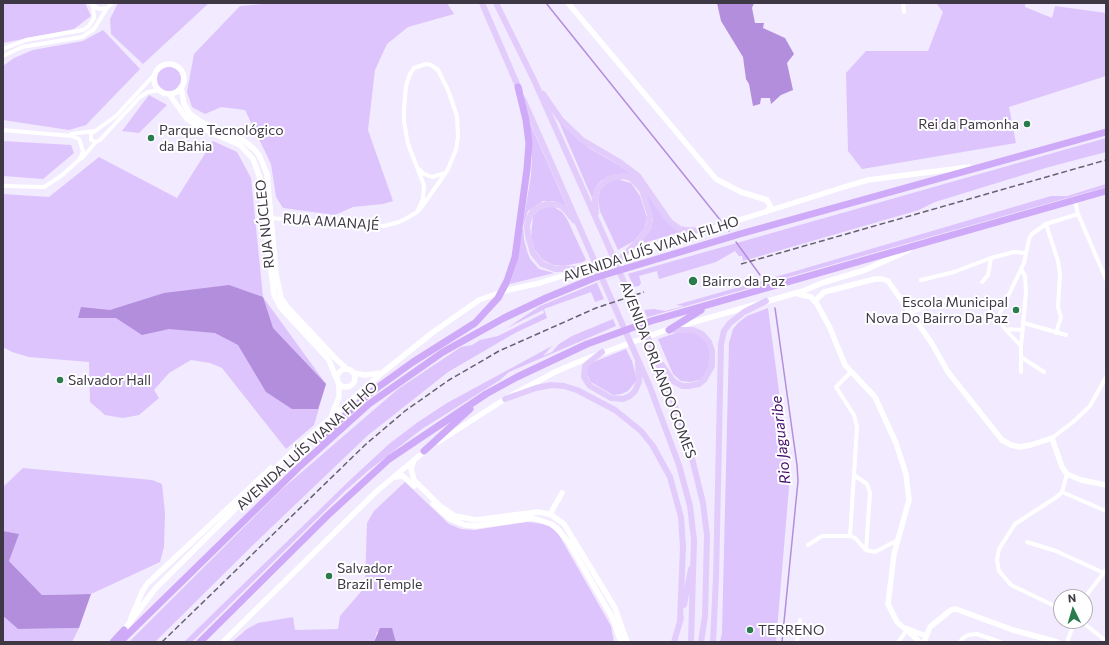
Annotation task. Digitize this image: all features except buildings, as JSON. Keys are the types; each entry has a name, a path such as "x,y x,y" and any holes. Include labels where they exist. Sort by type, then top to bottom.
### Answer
{"highway":[{"path":"299,466 339,421 370,393 413,362 471,326 491,306 507,281 515,257 524,195 528,143 526,120 518,87"},
{"name":"AVENIDA LUÍS VIANA FILHO","path":"120,642 299,466 369,404 416,369 474,334 594,278 740,234 1106,132"},
{"path":"200,642 364,481 410,444 486,394 523,374 587,344 651,321 1106,191"},
{"path":"667,330 709,304"},
{"path":"424,451 486,394"},
{"path":"113,642 124,630"}],"main road":[{"name":"AVENIDA ORLANDO GOMES","path":"482,3 664,420 685,483 693,526 695,554 691,642"},
{"name":"AVENIDA ORLANDO GOMES","path":"496,3 534,80 600,226 654,352 687,438 703,503 707,536 705,616 701,642"},
{"path":"534,80 561,120 572,131 593,148 618,160 638,176 670,222 680,229 707,230"},
{"path":"600,226 595,204 597,190 608,179 624,176 631,178 636,182 644,196 650,220 646,233 622,257"},
{"path":"584,236 570,214 559,205 548,204 533,211 527,226 533,253 542,264 555,269 584,269"},
{"path":"713,642 716,578 721,344 724,331 730,323 744,312 766,302"},
{"path":"654,352 668,375 678,384 694,386 699,384 708,376 712,366 712,352 709,342 693,330 667,330"},
{"path":"602,352 585,366 584,377 590,386 616,399 630,396 637,387 638,360"},
{"path":"505,399 536,388 551,385 564,386 583,393 615,410 641,431 649,441 663,461 670,477 681,517 683,547 680,620"},
{"path":"674,642 695,554"}],"street":[{"path":"3,56 22,47 82,37 94,29 107,8 112,3"},
{"path":"568,3 716,178 736,190 767,200 771,207 766,212"},
{"path":"903,3 904,12"},
{"path":"91,4 99,9 107,8"},
{"path":"3,49 26,40 83,30 89,26 94,18 91,4"},
{"name":"RUA AMANAJÉ","path":"265,218 384,226 399,222 417,212 428,200 447,171 457,143 457,116 448,90 438,70 431,65 426,64 417,66 411,72 405,96 405,130 425,190 417,212"},
{"path":"3,186 44,187 61,176 96,142 100,140 144,94 159,90 169,94 177,91 181,87 183,77 177,67 164,65 116,116 90,136 91,140 96,142"},
{"path":"155,74 155,82 159,90"},
{"name":"RUA NÚCLEO","path":"181,87 184,104 190,114 204,123 243,140 259,155 267,174 276,274 281,298 288,308 346,368"},
{"name":"RUA NÚCLEO","path":"169,94 187,119 199,127 240,145 253,159 260,178 274,295 281,308 329,360 337,381 337,403 326,423"},
{"path":"3,130 62,134 98,130"},
{"path":"62,134 79,139 82,143 83,151 80,159"},
{"path":"415,163 422,173 428,176 438,176 447,171"},
{"name":"AVENIDA LUÍS VIANA FILHO","path":"124,630 155,588 294,450 382,373 432,333 479,300 490,295 540,283 733,223 821,193 868,180 995,164"},
{"path":"1075,201 1078,214 1106,279"},
{"path":"1021,346 1005,329 1000,318 1001,309 1021,269 1029,239 1032,234 1046,224 1078,214"},
{"path":"1046,224 1058,261 1060,274 1058,306 1060,317 1056,333"},
{"path":"223,642 393,477 424,451 505,399 557,371 602,352 667,330 793,294 865,270 919,244"},
{"path":"922,280 954,272 991,258 1014,252 1026,253"},
{"path":"982,282 988,275 991,258"},
{"path":"1021,269 1026,277 1024,323 1021,346 1021,372"},
{"path":"793,294 813,299 824,292 875,278 882,279 894,288 931,342 948,372 985,416 999,437 1011,445 1028,447 1052,438 1073,422 1090,406 1106,377"},
{"path":"813,287 813,299 830,328 845,365 850,373 871,392 879,403 896,444 906,474 909,500 896,541 890,577 888,604 895,619 920,642"},
{"path":"910,313 942,301 953,299"},
{"path":"1024,323 1066,335"},
{"path":"1005,329 1023,330"},
{"path":"1022,357 1044,372"},
{"path":"354,373 355,382 350,386 344,387 337,381 338,372 346,368 354,373 365,375 382,373"},
{"path":"850,373 836,387 856,420 858,437 850,536"},
{"path":"1052,438 1062,467 1067,474 1075,479 1106,485"},
{"path":"414,460 411,469 414,480 440,506 455,516 476,520 529,513 550,514 564,524 598,578 614,608 626,642"},
{"path":"1053,605 1011,586 999,571 997,560 999,549 1015,524 1025,516 1054,500 1062,492 1067,474"},
{"path":"854,475 864,481 870,493 866,550"},
{"path":"393,477 406,477 446,516 460,524 476,526 533,518 546,522 558,529 569,543 612,617 621,642"},
{"path":"1062,492 1106,510"},
{"path":"546,522 545,515 550,514 562,493"},
{"path":"808,545 822,536 850,536 855,538 866,550 877,552 896,541"},
{"path":"1028,542 1056,551 1105,572 1091,589"},
{"path":"924,642 930,627 951,610 956,610 1013,630 1057,642"},
{"path":"797,642 800,620"},
{"path":"906,629 926,636"},
{"path":"898,642 906,629"},
{"path":"1067,642 1072,629"},
{"path":"1092,629 1106,640"},
{"path":"960,642 968,635 977,634 1000,642"}],"shaded area":[{"path":"3,3 85,3 91,16 74,29 3,43"},
{"path":"118,3 209,3 143,64 111,34 110,19"},
{"path":"274,3 447,3 454,14 408,27 387,44 375,70 368,130 393,201 383,204 353,207 335,215 283,208 276,197 271,164 245,110 221,107 205,114 192,107 187,92 194,54 240,6"},
{"path":"717,3 754,3 752,8 755,23 764,23 763,28 785,38 794,54 787,63 793,90 781,95 771,104 770,98 761,98 760,104 753,106 749,84 746,79 743,57 721,21"},
{"path":"936,3 1025,3 1025,7 1052,18 1055,6 1106,13 1106,76 1009,107 1016,143 862,169 848,151 846,73 866,51 928,51 943,12"},
{"path":"103,30 140,69 86,125 69,130 3,120 3,66 14,58 33,50 83,41"},
{"path":"169,67 174,68 180,74 180,84 174,90 169,91 164,90 158,84 157,79 158,74 164,68"},
{"path":"149,95 167,105 139,133 122,131"},
{"path":"557,117 589,148 617,164 635,177 664,218 681,232 637,245 651,229 653,219 646,194 623,174 613,175 601,181 592,198"},
{"path":"529,121 567,207 554,201 543,201 528,211 523,226 524,239 530,259 539,269 554,273 510,284 517,261 531,175 532,157"},
{"path":"1106,138 1106,152 1049,167 935,202 919,210 743,261 742,256 739,256 735,251 716,262 659,279 657,271 639,276 641,283 639,286 634,287 628,274 597,283 604,299 595,302 591,292 544,309 547,318 515,333 448,372 367,436 252,546 155,642 129,642 281,490 398,389 461,347 472,345 480,340 498,336 544,313 543,310 507,328 540,306 596,283"},
{"path":"3,141 71,145 74,153 43,179 3,176"},
{"path":"213,141 237,152 251,178 263,297 326,384 314,425 286,449 222,368 210,363 191,360 169,373 154,390 159,398 139,415 123,418 105,415 90,402 89,362 29,357 12,352 3,347 3,194 49,197 99,157 177,198"},
{"path":"616,179 631,183 640,196 647,218 645,227 634,241 618,250 600,211 598,199 600,190 606,183"},
{"path":"1106,184 1106,187 616,326 647,317 644,310 654,309 665,311 684,306 676,305 1051,196 1067,196"},
{"path":"547,207 554,207 562,212 567,219 586,260 564,266 553,265 543,260 535,250 531,237 533,216 539,210"},
{"path":"229,285 263,297 273,328 326,384 318,409 292,409 266,392 238,345 215,333 169,329 142,335 116,318 78,318 81,307 110,310 164,293"},
{"path":"768,308 790,475 776,642 720,642 722,633 729,343 733,329 738,323 747,316"},
{"path":"613,319 616,326 509,372 500,380 422,429 369,470 344,492 192,642 184,642 349,481 389,444 418,422 447,403 552,346 543,356 552,352 559,344 572,336"},
{"path":"695,332 709,344 710,362 707,374 700,380 690,382 681,381 673,374 658,339 676,333"},
{"path":"626,349 632,361 637,380 628,391 613,395 591,382 586,373 587,367 591,363"},
{"path":"23,468 152,480 162,484 165,513 164,547 160,562 91,594 42,595 9,561 18,534 3,531 3,487"},
{"path":"405,482 449,524 461,529 474,530 527,522 545,524 552,528 559,535 611,626 614,642 396,642 393,632 377,632 374,642 232,642 247,629 258,623 293,617 295,630 338,629 340,616 365,587 367,523 374,511"},
{"path":"3,531 19,534 9,561 42,595 91,594 79,628 18,629 3,616"},
{"path":"3,616 18,629 79,628 72,642 3,642"},
{"path":"380,628 392,628 396,642 374,642"}],"waterway":[{"path":"546,3 721,221"},
{"path":"736,242 760,275"},
{"name":"Rio Jaguaribe","path":"775,308 798,481 782,642"}],"railway":[{"path":"741,264 1106,160"},
{"path":"162,642 365,445 405,411 449,380 499,351 596,308 644,292"}],"place":[{"name":"Rei da Pamonha","path":"1027,124"},
{"name":"Parque Tecnológico da Bahia","path":"151,138"},
{"name":"Bairro da Paz","path":"693,281"},
{"name":"Escola Municipal Nova Do Bairro Da Paz","path":"1016,310"},
{"name":"Salvador Hall","path":"60,380"},
{"name":"Salvador Brazil Temple","path":"329,576"},
{"name":"TERRENO","path":"750,630"}]}
